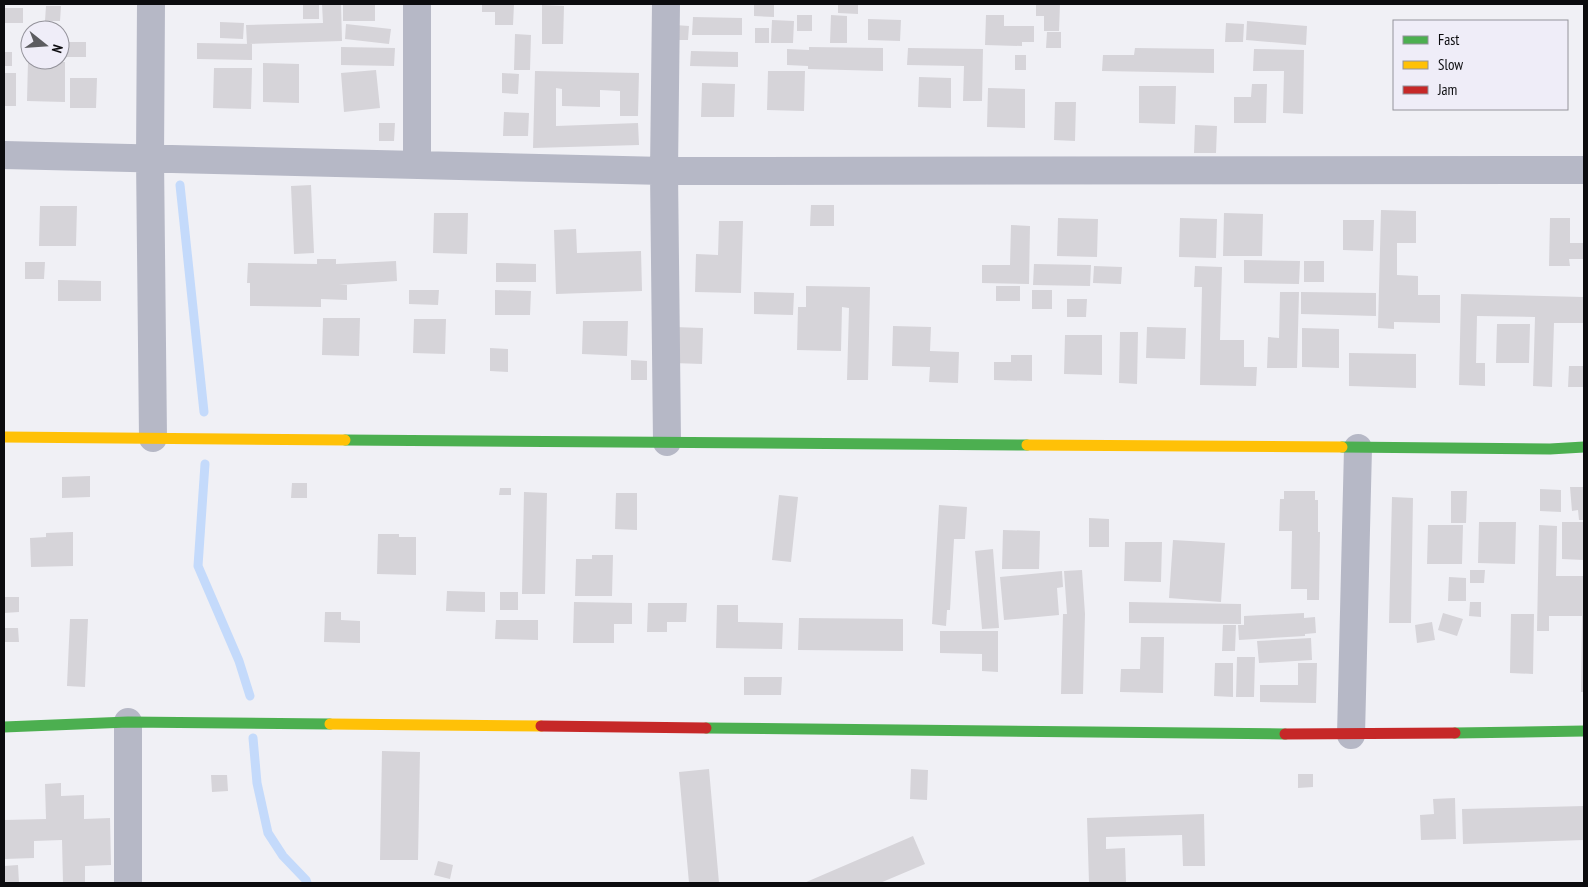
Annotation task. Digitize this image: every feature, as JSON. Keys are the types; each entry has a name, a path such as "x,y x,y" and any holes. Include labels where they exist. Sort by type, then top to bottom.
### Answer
{"street":[{"path":"151,4 150,158 153,438"},
{"path":"417,4 417,164"},
{"path":"666,4 664,171 667,442"},
{"path":"4,155 664,171 1584,170"},
{"path":"4,437 1358,448 1584,448"},
{"path":"1351,736 1358,448"},
{"path":"128,722 128,883"},
{"path":"4,727 128,722 1351,736 1584,731"}],"building":[{"path":"303,4 319,4 319,19 303,19"},
{"path":"322,4 341,4 342,41 247,44 246,25 323,23"},
{"path":"343,4 375,4 375,21 343,21"},
{"path":"482,4 514,4 513,25 495,25 495,12 482,12"},
{"path":"754,4 774,4 774,17 754,16"},
{"path":"838,4 858,4 858,14 838,13"},
{"path":"1036,4 1060,4 1059,31 1044,31 1044,16 1036,16"},
{"path":"542,5 564,6 563,44 542,44"},
{"path":"46,6 61,6 60,20 45,20"},
{"path":"4,8 23,8 23,20 20,20 20,23 4,23"},
{"path":"797,15 812,15 812,31 797,31"},
{"path":"831,15 847,16 847,43 830,43"},
{"path":"986,15 1004,15 1004,26 1034,26 1034,42 1022,42 1022,46 985,45"},
{"path":"693,17 742,18 742,35 692,35"},
{"path":"868,19 901,20 900,41 868,40"},
{"path":"772,20 794,21 793,43 771,43"},
{"path":"1247,21 1307,26 1306,45 1246,40"},
{"path":"220,22 244,23 243,39 220,38"},
{"path":"1226,23 1244,24 1243,42 1225,42"},
{"path":"346,24 391,29 389,44 345,39"},
{"path":"675,25 689,26 688,40 675,40"},
{"path":"755,28 769,28 769,43 755,43"},
{"path":"1047,32 1061,32 1061,48 1046,48"},
{"path":"515,34 531,35 530,70 514,70"},
{"path":"70,42 86,42 86,57 70,57"},
{"path":"197,43 252,44 252,60 197,59"},
{"path":"341,47 395,48 394,66 341,65"},
{"path":"809,47 883,48 883,71 808,69 808,66 787,65 787,49 809,50"},
{"path":"908,48 983,49 982,101 963,101 964,66 907,65"},
{"path":"1135,48 1214,49 1214,73 1102,71 1103,55 1134,55"},
{"path":"1254,49 1304,50 1303,114 1283,113 1284,71 1253,71"},
{"path":"691,51 738,52 738,67 690,66"},
{"path":"4,52 12,52 12,66 4,66"},
{"path":"1015,55 1026,55 1026,70 1015,70"},
{"path":"263,63 299,64 299,103 263,102"},
{"path":"214,68 252,68 251,109 213,108"},
{"path":"28,70 65,70 65,102 27,101"},
{"path":"376,70 380,108 344,112 341,73"},
{"path":"535,71 639,73 638,116 620,116 620,91 600,90 600,107 562,106 562,89 556,88 556,126 638,123 639,145 533,148"},
{"path":"768,71 805,71 804,111 767,110"},
{"path":"4,73 16,73 16,106 4,106"},
{"path":"502,73 519,74 518,94 502,93"},
{"path":"919,77 951,78 951,108 918,107"},
{"path":"70,78 97,78 96,108 70,108"},
{"path":"702,83 735,84 734,117 701,117"},
{"path":"1252,84 1267,84 1266,123 1234,123 1234,97 1251,97"},
{"path":"1139,86 1176,86 1175,124 1139,123"},
{"path":"988,88 1025,89 1025,128 987,127"},
{"path":"1055,102 1076,102 1075,141 1054,140"},
{"path":"504,112 529,113 528,136 503,136"},
{"path":"379,123 395,123 394,141 379,141"},
{"path":"1195,125 1217,126 1216,153 1194,153"},
{"path":"311,185 314,253 294,254 291,186"},
{"path":"811,205 834,205 834,226 810,226"},
{"path":"40,206 77,206 76,246 39,246"},
{"path":"1381,210 1416,211 1416,243 1397,243 1397,275 1418,276 1418,295 1440,295 1440,323 1394,322 1394,329 1378,328"},
{"path":"434,213 468,213 467,254 433,253"},
{"path":"1224,213 1263,214 1262,256 1223,256"},
{"path":"1058,218 1098,219 1097,257 1057,256"},
{"path":"1180,218 1217,219 1216,258 1179,257"},
{"path":"1550,218 1570,218 1570,243 1584,243 1584,259 1569,259 1570,266 1549,266"},
{"path":"1343,220 1374,220 1373,251 1343,250"},
{"path":"719,221 743,221 741,293 695,292 696,254 718,255"},
{"path":"1011,225 1030,226 1029,284 982,283 982,265 1010,265"},
{"path":"576,229 577,253 641,251 642,291 556,294 554,230"},
{"path":"317,259 336,259 336,264 396,261 397,281 339,285 347,285 347,300 321,299 321,307 250,306 250,283 247,283 248,263 317,264"},
{"path":"1244,260 1300,261 1299,284 1244,283"},
{"path":"1304,261 1324,261 1324,282 1304,282"},
{"path":"25,262 45,262 44,279 25,279"},
{"path":"496,263 536,264 536,282 496,282"},
{"path":"1034,264 1091,265 1090,286 1033,285"},
{"path":"1094,266 1122,267 1121,284 1093,283"},
{"path":"1195,266 1222,267 1220,340 1244,340 1244,367 1257,367 1256,386 1200,385 1202,287 1194,287"},
{"path":"58,280 101,281 101,301 58,301"},
{"path":"806,286 870,287 868,380 847,380 849,308 842,307 841,351 797,350 798,307 806,307"},
{"path":"996,286 1020,286 1020,301 996,301"},
{"path":"409,290 439,290 438,305 409,304"},
{"path":"495,290 531,291 530,315 495,315"},
{"path":"1032,290 1052,290 1052,309 1032,309"},
{"path":"754,292 794,293 793,315 754,314"},
{"path":"1280,292 1299,292 1297,368 1267,368 1268,337 1279,338"},
{"path":"1301,292 1376,293 1376,316 1301,314"},
{"path":"1461,294 1584,297 1584,323 1554,323 1552,387 1533,386 1535,317 1477,316 1476,363 1485,363 1485,386 1459,385"},
{"path":"1067,299 1087,299 1086,317 1067,317"},
{"path":"323,318 360,318 359,356 322,355"},
{"path":"414,319 446,319 445,354 413,353"},
{"path":"583,321 628,321 627,356 582,354"},
{"path":"1497,324 1530,324 1529,363 1496,363"},
{"path":"893,326 931,327 930,351 959,352 958,383 929,382 930,367 892,366"},
{"path":"674,327 703,328 702,364 673,363"},
{"path":"1147,327 1186,328 1185,359 1146,358"},
{"path":"1302,328 1339,329 1339,368 1302,367"},
{"path":"1120,332 1138,332 1137,384 1119,383"},
{"path":"1065,335 1102,335 1102,375 1064,374"},
{"path":"490,348 508,349 508,372 490,371"},
{"path":"1349,353 1416,354 1416,388 1349,386"},
{"path":"1011,355 1032,355 1032,381 994,380 994,362 1011,362"},
{"path":"631,360 647,361 647,380 631,380"},
{"path":"1569,366 1584,366 1584,387 1568,387"},
{"path":"90,476 90,497 62,498 62,477"},
{"path":"292,483 307,483 307,498 291,498"},
{"path":"1570,487 1584,487 1584,520 1579,520 1578,510 1572,511"},
{"path":"500,488 511,488 511,495 499,495"},
{"path":"1540,489 1561,490 1561,512 1540,511"},
{"path":"1284,491 1315,491 1315,500 1318,500 1318,532 1320,532 1319,600 1307,600 1307,589 1291,589 1292,531 1279,531 1280,499 1284,499"},
{"path":"1451,491 1467,491 1466,523 1451,523"},
{"path":"524,492 547,493 545,594 522,594"},
{"path":"616,493 637,493 637,530 615,529"},
{"path":"779,495 798,497 791,562 772,560"},
{"path":"1392,497 1413,498 1411,623 1389,623"},
{"path":"939,505 967,507 965,539 954,539 950,610 947,610 946,626 932,624"},
{"path":"1089,518 1109,519 1109,547 1089,547"},
{"path":"1479,522 1516,522 1515,564 1478,563"},
{"path":"1562,522 1584,522 1584,560 1562,559"},
{"path":"1428,525 1463,525 1462,564 1427,564"},
{"path":"1539,525 1557,526 1556,576 1584,576 1584,692 1581,692 1582,616 1549,616 1549,631 1537,631"},
{"path":"1003,530 1040,531 1039,569 1002,569"},
{"path":"73,532 73,566 31,567 30,538 46,537 46,533"},
{"path":"378,534 399,534 399,537 416,537 416,575 377,574"},
{"path":"1173,540 1225,543 1221,602 1169,598"},
{"path":"1125,542 1162,542 1161,582 1124,581"},
{"path":"993,549 999,628 982,629 975,551"},
{"path":"592,555 613,555 612,596 575,596 576,559 592,559"},
{"path":"1082,570 1085,614 1083,694 1061,694 1063,614 1067,614 1064,571"},
{"path":"1470,570 1485,570 1484,583 1470,583"},
{"path":"1062,571 1063,587 1057,588 1059,615 1004,620 1000,577"},
{"path":"1449,577 1466,578 1466,601 1448,601"},
{"path":"447,591 485,592 485,612 446,611"},
{"path":"500,592 518,592 518,610 500,610"},
{"path":"4,597 19,597 19,612 4,613"},
{"path":"574,602 632,603 632,624 614,624 614,643 573,643"},
{"path":"1129,602 1241,604 1241,624 1129,623"},
{"path":"1470,602 1481,602 1481,617 1469,616"},
{"path":"648,603 687,603 686,622 667,622 667,632 647,632"},
{"path":"717,605 738,605 738,622 783,623 782,649 716,648"},
{"path":"325,612 341,612 341,620 360,621 360,643 324,642"},
{"path":"1304,613 1304,618 1315,617 1316,633 1305,634 1305,636 1239,640 1238,625 1244,625 1244,616"},
{"path":"1443,613 1463,619 1457,636 1438,630"},
{"path":"1511,614 1534,614 1533,674 1510,673"},
{"path":"799,618 903,619 903,651 798,650"},
{"path":"70,619 88,619 85,687 67,686"},
{"path":"496,620 538,620 538,640 495,639"},
{"path":"1432,622 1435,640 1417,643 1415,625"},
{"path":"1223,625 1236,625 1235,651 1222,651"},
{"path":"4,628 18,628 19,642 4,642"},
{"path":"940,631 998,631 998,672 982,671 982,654 940,653"},
{"path":"1141,637 1164,637 1163,693 1120,692 1121,669 1140,669"},
{"path":"1311,638 1312,660 1259,663 1257,641"},
{"path":"1237,657 1255,657 1254,697 1236,697"},
{"path":"1215,663 1233,663 1233,697 1214,696"},
{"path":"1298,663 1317,663 1316,703 1260,702 1260,685 1298,685"},
{"path":"744,677 782,677 781,695 744,695"},
{"path":"382,751 420,752 418,860 380,860"},
{"path":"709,769 719,883 689,883 679,772"},
{"path":"911,769 928,770 927,800 910,799"},
{"path":"1298,774 1313,774 1313,787 1298,788"},
{"path":"211,775 227,775 228,791 212,792"},
{"path":"61,783 61,796 84,795 84,819 110,818 111,865 85,866 85,883 63,883 62,840 34,841 34,858 4,859 4,820 46,819 45,784"},
{"path":"1455,798 1456,839 1421,840 1420,815 1434,814 1433,799"},
{"path":"1584,806 1584,840 1463,844 1462,809"},
{"path":"1204,814 1205,866 1183,866 1182,835 1106,837 1106,849 1125,848 1126,883 1089,883 1087,818"},
{"path":"913,836 925,864 880,883 804,883"},
{"path":"438,861 453,865 450,879 434,875"},
{"path":"18,865 19,883 4,883 4,866"}],"waterway":[{"path":"180,185 204,412"},
{"path":"205,464 198,566 239,661 250,696"},
{"path":"253,738 257,783 268,833 283,856 307,883"}],"traffic: fast":[{"path":"345,440 1027,445"},
{"path":"1342,447 1550,449 1584,447"},
{"path":"4,727 128,722 330,724"},
{"path":"706,728 1285,734"},
{"path":"1455,733 1584,731"}],"traffic: slow":[{"path":"4,437 345,440"},
{"path":"1027,445 1342,447"},
{"path":"330,724 541,726"}],"traffic: jam":[{"path":"541,726 706,728"},
{"path":"1285,734 1455,733"}]}
